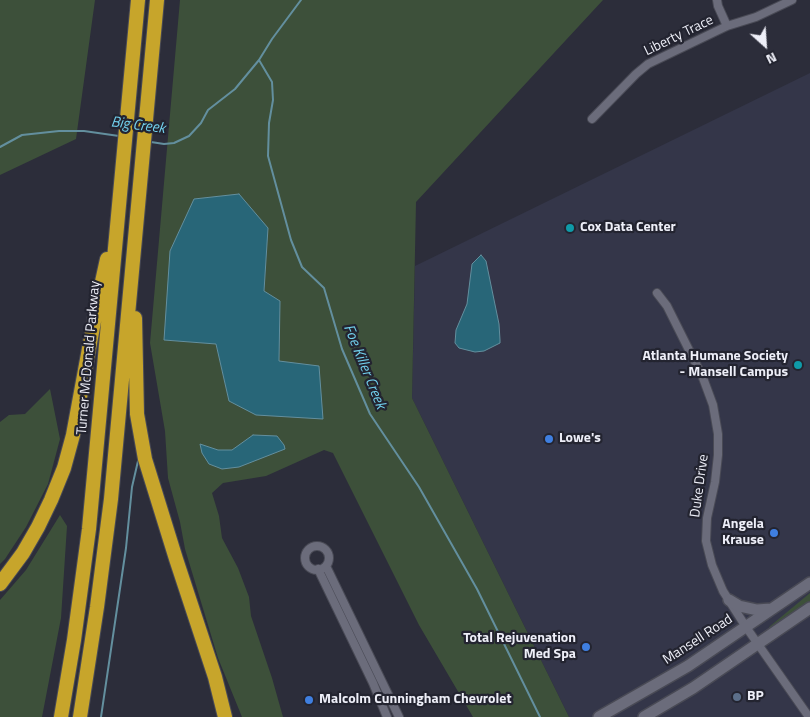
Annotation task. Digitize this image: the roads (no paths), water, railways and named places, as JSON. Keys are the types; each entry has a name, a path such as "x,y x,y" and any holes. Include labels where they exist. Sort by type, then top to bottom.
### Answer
{"highway":[{"name":"Turner McDonald Parkway","path":"61,717 88,538 138,0"},
{"path":"80,717 107,534 157,0"},
{"path":"0,584 38,527 64,468 73,435 98,300 118,211"},
{"path":"133,260 137,414 142,442 173,550 215,677 225,717"}],"main road":[{"name":"Mansell Road","path":"599,717 688,666 810,582"},
{"path":"729,600 739,606 758,610 772,608"},
{"path":"644,717 693,688 810,608"}],"street":[{"path":"717,0 727,26"},
{"name":"Liberty Trace","path":"592,119 648,64 727,26 756,17 792,0"},
{"name":"Duke Drive","path":"657,293 667,306 713,405 718,434 718,456 715,482 707,518 706,541 712,564 729,600 746,627 809,717"},
{"path":"326,566 318,570 313,569 306,563 306,554 310,548 318,546 325,549 329,557 326,566 398,717"},
{"path":"318,570 373,683 387,717"}],"waterway":[{"name":"Big Creek","path":"151,142 174,143 189,136 201,123 208,110 235,89 259,60 301,0"},
{"name":"Foe Killer Creek","path":"259,60 272,82 273,100 269,123 268,156 291,240 302,267 324,288 342,349 370,414 419,487 477,589 540,717"},
{"name":"Big Creek","path":"0,147 22,135 59,131 84,131 119,136"},
{"path":"101,717 126,548 132,487 138,461"}],"place":[{"name":"Cox Data Center","path":"570,228"},
{"name":"Atlanta Humane Society - Mansell Campus","path":"798,365"},
{"name":"Lowe's","path":"549,439"},
{"name":"Angela Krause","path":"774,533"},
{"name":"Total Rejuvenation Med Spa","path":"586,647"},
{"name":"BP","path":"737,697"},
{"name":"Malcolm Cunningham Chevrolet","path":"309,700"}]}
